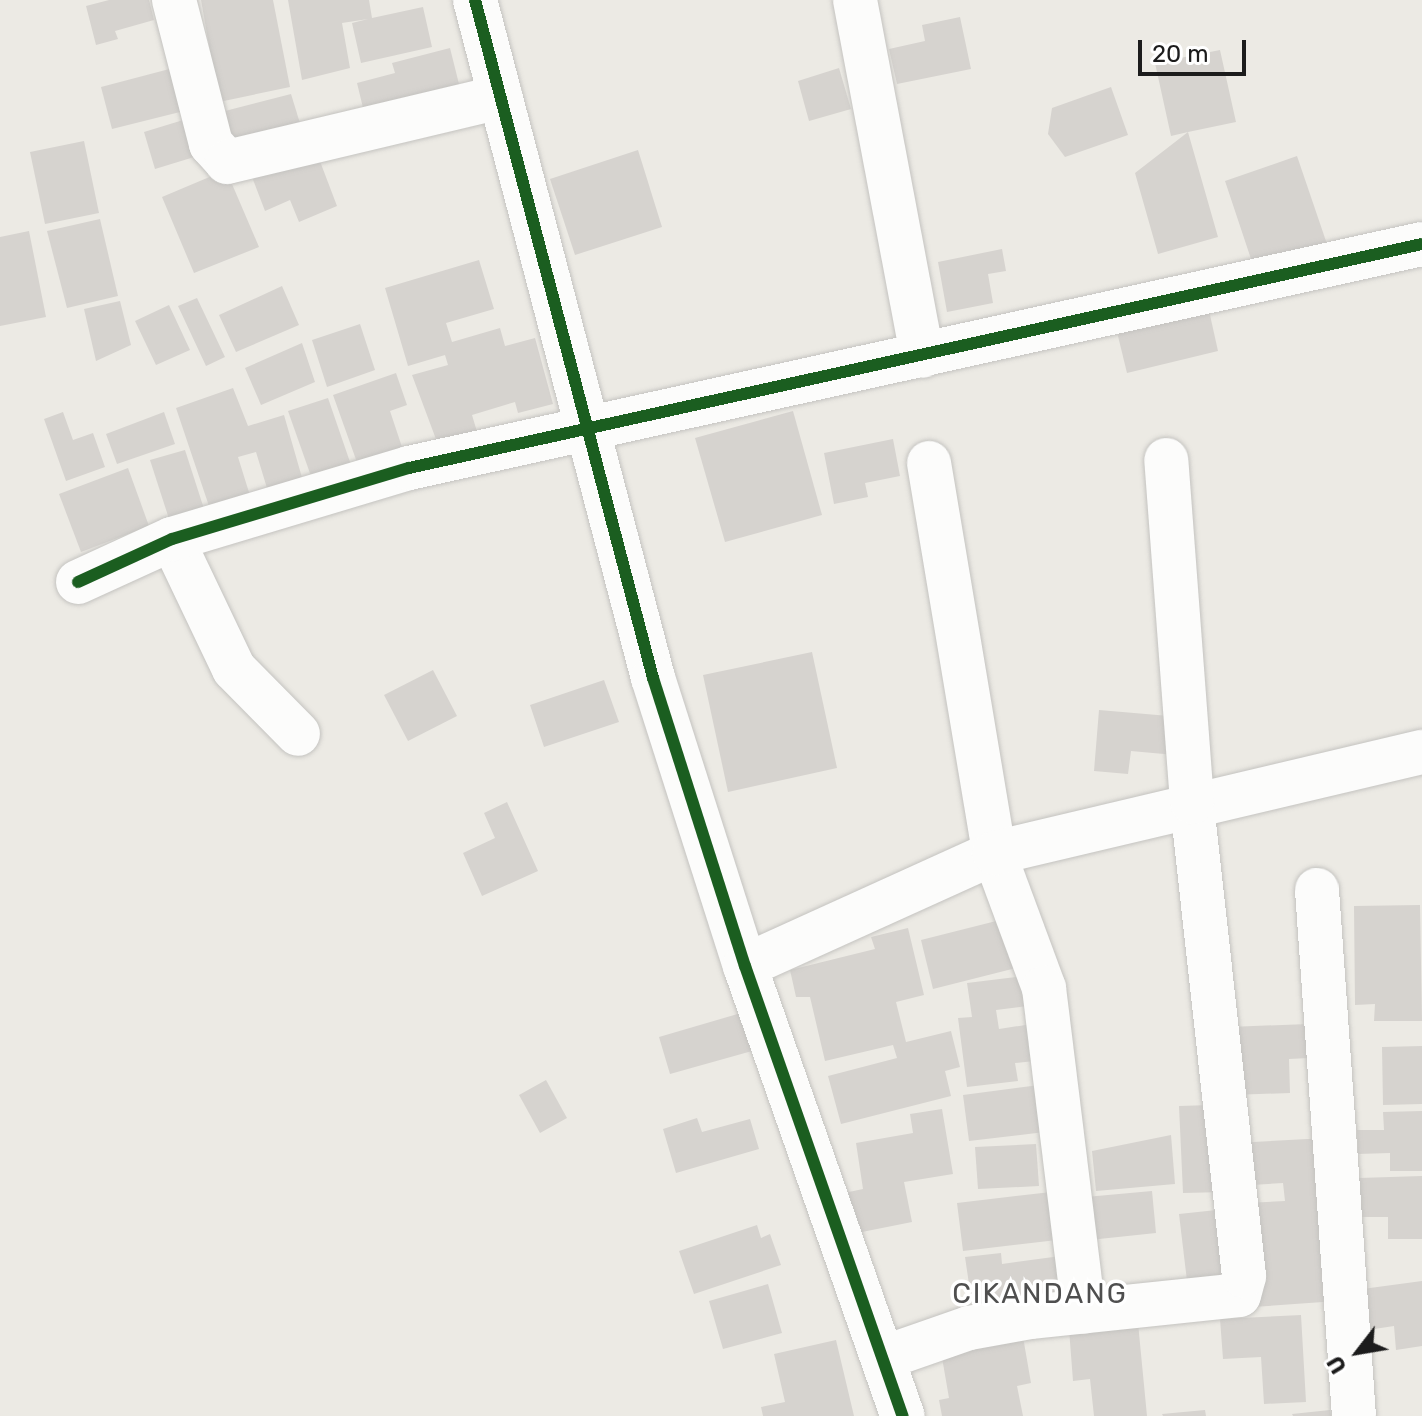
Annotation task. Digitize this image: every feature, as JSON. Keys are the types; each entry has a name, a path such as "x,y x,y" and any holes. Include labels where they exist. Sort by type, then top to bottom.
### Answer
{"street":[{"path":"174,0 211,144 227,162 500,97"},
{"path":"475,0 585,433 653,678 745,966 903,1416"},
{"path":"855,0 922,356"},
{"path":"78,582 172,539 409,468 585,433 1422,244"},
{"path":"883,1358 969,1328 1084,1312 1215,1303 1239,1295 1244,1276 1192,802 1166,460"},
{"path":"929,463 994,853 1044,988 1084,1312"},
{"path":"172,539 234,669 298,734"},
{"path":"745,966 994,853 1192,802 1422,752"},
{"path":"1317,890 1354,1416"}],"building":[{"path":"109,0 149,0 154,20 115,31 118,39 96,45 86,6"},
{"path":"201,0 273,0 290,87 219,102"},
{"path":"288,0 369,0 372,18 423,7 432,47 361,63 352,23 368,19 342,23 350,68 302,80"},
{"path":"960,17 971,69 897,84 889,49 925,41 922,25"},
{"path":"450,48 461,92 365,116 357,83 395,73 392,63"},
{"path":"1220,50 1236,122 1171,136 1155,63"},
{"path":"177,67 188,110 112,129 101,87"},
{"path":"839,68 851,109 809,121 798,81"},
{"path":"1111,87 1128,135 1065,157 1048,134 1052,108"},
{"path":"291,94 303,133 236,151 225,111"},
{"path":"193,117 204,154 155,169 144,132"},
{"path":"1188,132 1218,237 1158,254 1135,173"},
{"path":"84,141 99,213 45,224 30,152"},
{"path":"638,150 662,227 575,255 550,179"},
{"path":"318,156 337,206 299,222 290,200 265,211 252,177"},
{"path":"1297,156 1328,247 1255,271 1225,181"},
{"path":"226,170 259,247 194,273 162,197"},
{"path":"100,219 118,296 67,308 47,231"},
{"path":"29,231 46,317 0,326 0,237"},
{"path":"1002,249 1006,271 988,274 993,303 947,312 938,262"},
{"path":"479,260 494,309 446,323 452,342 500,328 505,346 535,338 553,404 518,413 515,402 472,415 484,455 446,466 412,375 448,365 445,355 408,366 385,288"},
{"path":"282,286 299,325 236,352 219,315"},
{"path":"197,298 225,357 206,366 178,306"},
{"path":"120,301 131,345 96,361 84,309"},
{"path":"169,305 190,350 156,365 135,321"},
{"path":"1208,306 1218,351 1127,373 1116,328"},
{"path":"360,324 375,370 327,387 312,340"},
{"path":"302,343 315,382 261,405 245,368"},
{"path":"396,373 407,405 390,411 404,453 359,468 333,395"},
{"path":"233,388 248,426 284,415 305,488 270,498 256,452 238,457 252,502 212,515 176,408"},
{"path":"328,398 351,465 312,479 288,411"},
{"path":"793,411 822,515 725,542 695,438"},
{"path":"63,412 73,440 93,433 105,467 66,481 44,419"},
{"path":"164,412 175,444 117,464 106,434"},
{"path":"893,439 900,476 865,483 868,497 834,504 824,453"},
{"path":"185,450 206,515 171,525 150,460"},
{"path":"128,468 149,526 81,552 59,494"},
{"path":"812,652 837,768 728,792 703,675"},
{"path":"433,670 457,716 408,741 384,695"},
{"path":"604,680 619,722 544,747 530,705"},
{"path":"1099,710 1169,716 1175,755 1131,751 1128,774 1094,771"},
{"path":"507,802 538,871 482,896 463,853 495,838 484,813"},
{"path":"1420,905 1422,1021 1374,1021 1375,1004 1355,1005 1354,906"},
{"path":"1020,915 1032,964 933,989 921,940"},
{"path":"908,928 924,995 896,1002 906,1042 951,1031 960,1067 945,1071 951,1096 841,1124 828,1076 897,1058 893,1045 825,1061 810,997 796,997 790,970 875,949 871,937"},
{"path":"1023,976 1027,1006 996,1010 999,1029 1038,1023 1044,1060 1015,1063 1018,1081 967,1087 958,1018 972,1017 967,983"},
{"path":"741,1013 752,1051 670,1074 659,1037"},
{"path":"1308,1024 1309,1058 1289,1059 1290,1093 1232,1095 1229,1027"},
{"path":"1422,1046 1422,1104 1383,1105 1382,1047"},
{"path":"546,1080 567,1118 540,1133 519,1095"},
{"path":"1047,1084 1053,1131 969,1141 963,1095"},
{"path":"1211,1105 1225,1192 1183,1193 1179,1106"},
{"path":"942,1109 953,1174 904,1182 912,1222 852,1234 844,1193 863,1189 856,1143 913,1133 910,1114"},
{"path":"1422,1111 1422,1171 1390,1171 1390,1153 1358,1154 1357,1130 1384,1130 1383,1112"},
{"path":"697,1118 702,1132 750,1119 759,1149 676,1173 663,1129"},
{"path":"1171,1135 1175,1184 1096,1191 1092,1151"},
{"path":"1326,1138 1337,1301 1253,1307 1246,1203 1285,1201 1283,1183 1236,1186 1234,1143"},
{"path":"1036,1144 1039,1186 978,1189 975,1147"},
{"path":"1422,1176 1422,1239 1388,1239 1388,1217 1359,1217 1359,1178"},
{"path":"1152,1191 1156,1233 1080,1241 1075,1198"},
{"path":"1051,1192 1057,1240 963,1251 957,1203"},
{"path":"1226,1209 1236,1302 1190,1306 1179,1214"},
{"path":"757,1225 761,1238 770,1234 781,1265 694,1294 679,1251"},
{"path":"1001,1253 1002,1264 1068,1255 1066,1298 973,1311 965,1257"},
{"path":"1422,1281 1422,1346 1396,1350 1394,1326 1361,1331 1355,1290"},
{"path":"768,1284 782,1333 723,1349 709,1301"},
{"path":"1301,1315 1306,1402 1264,1404 1261,1357 1223,1359 1220,1319"},
{"path":"1138,1323 1147,1416 1094,1416 1090,1379 1073,1381 1069,1329"},
{"path":"1022,1331 1031,1383 1017,1386 1023,1416 942,1416 939,1400 949,1398 940,1346"},
{"path":"836,1340 854,1416 763,1416 761,1407 785,1402 774,1354"},
{"path":"1205,1410 1206,1416 1162,1414"},
{"path":"1330,1410 1331,1416 1292,1414"}],"cycle path":[{"path":"475,0 653,678 745,966 903,1416"},
{"path":"78,582 172,539 409,468 1422,244"}],"district":[{"name":"CIKANDANG","path":"1040,1294"}]}
